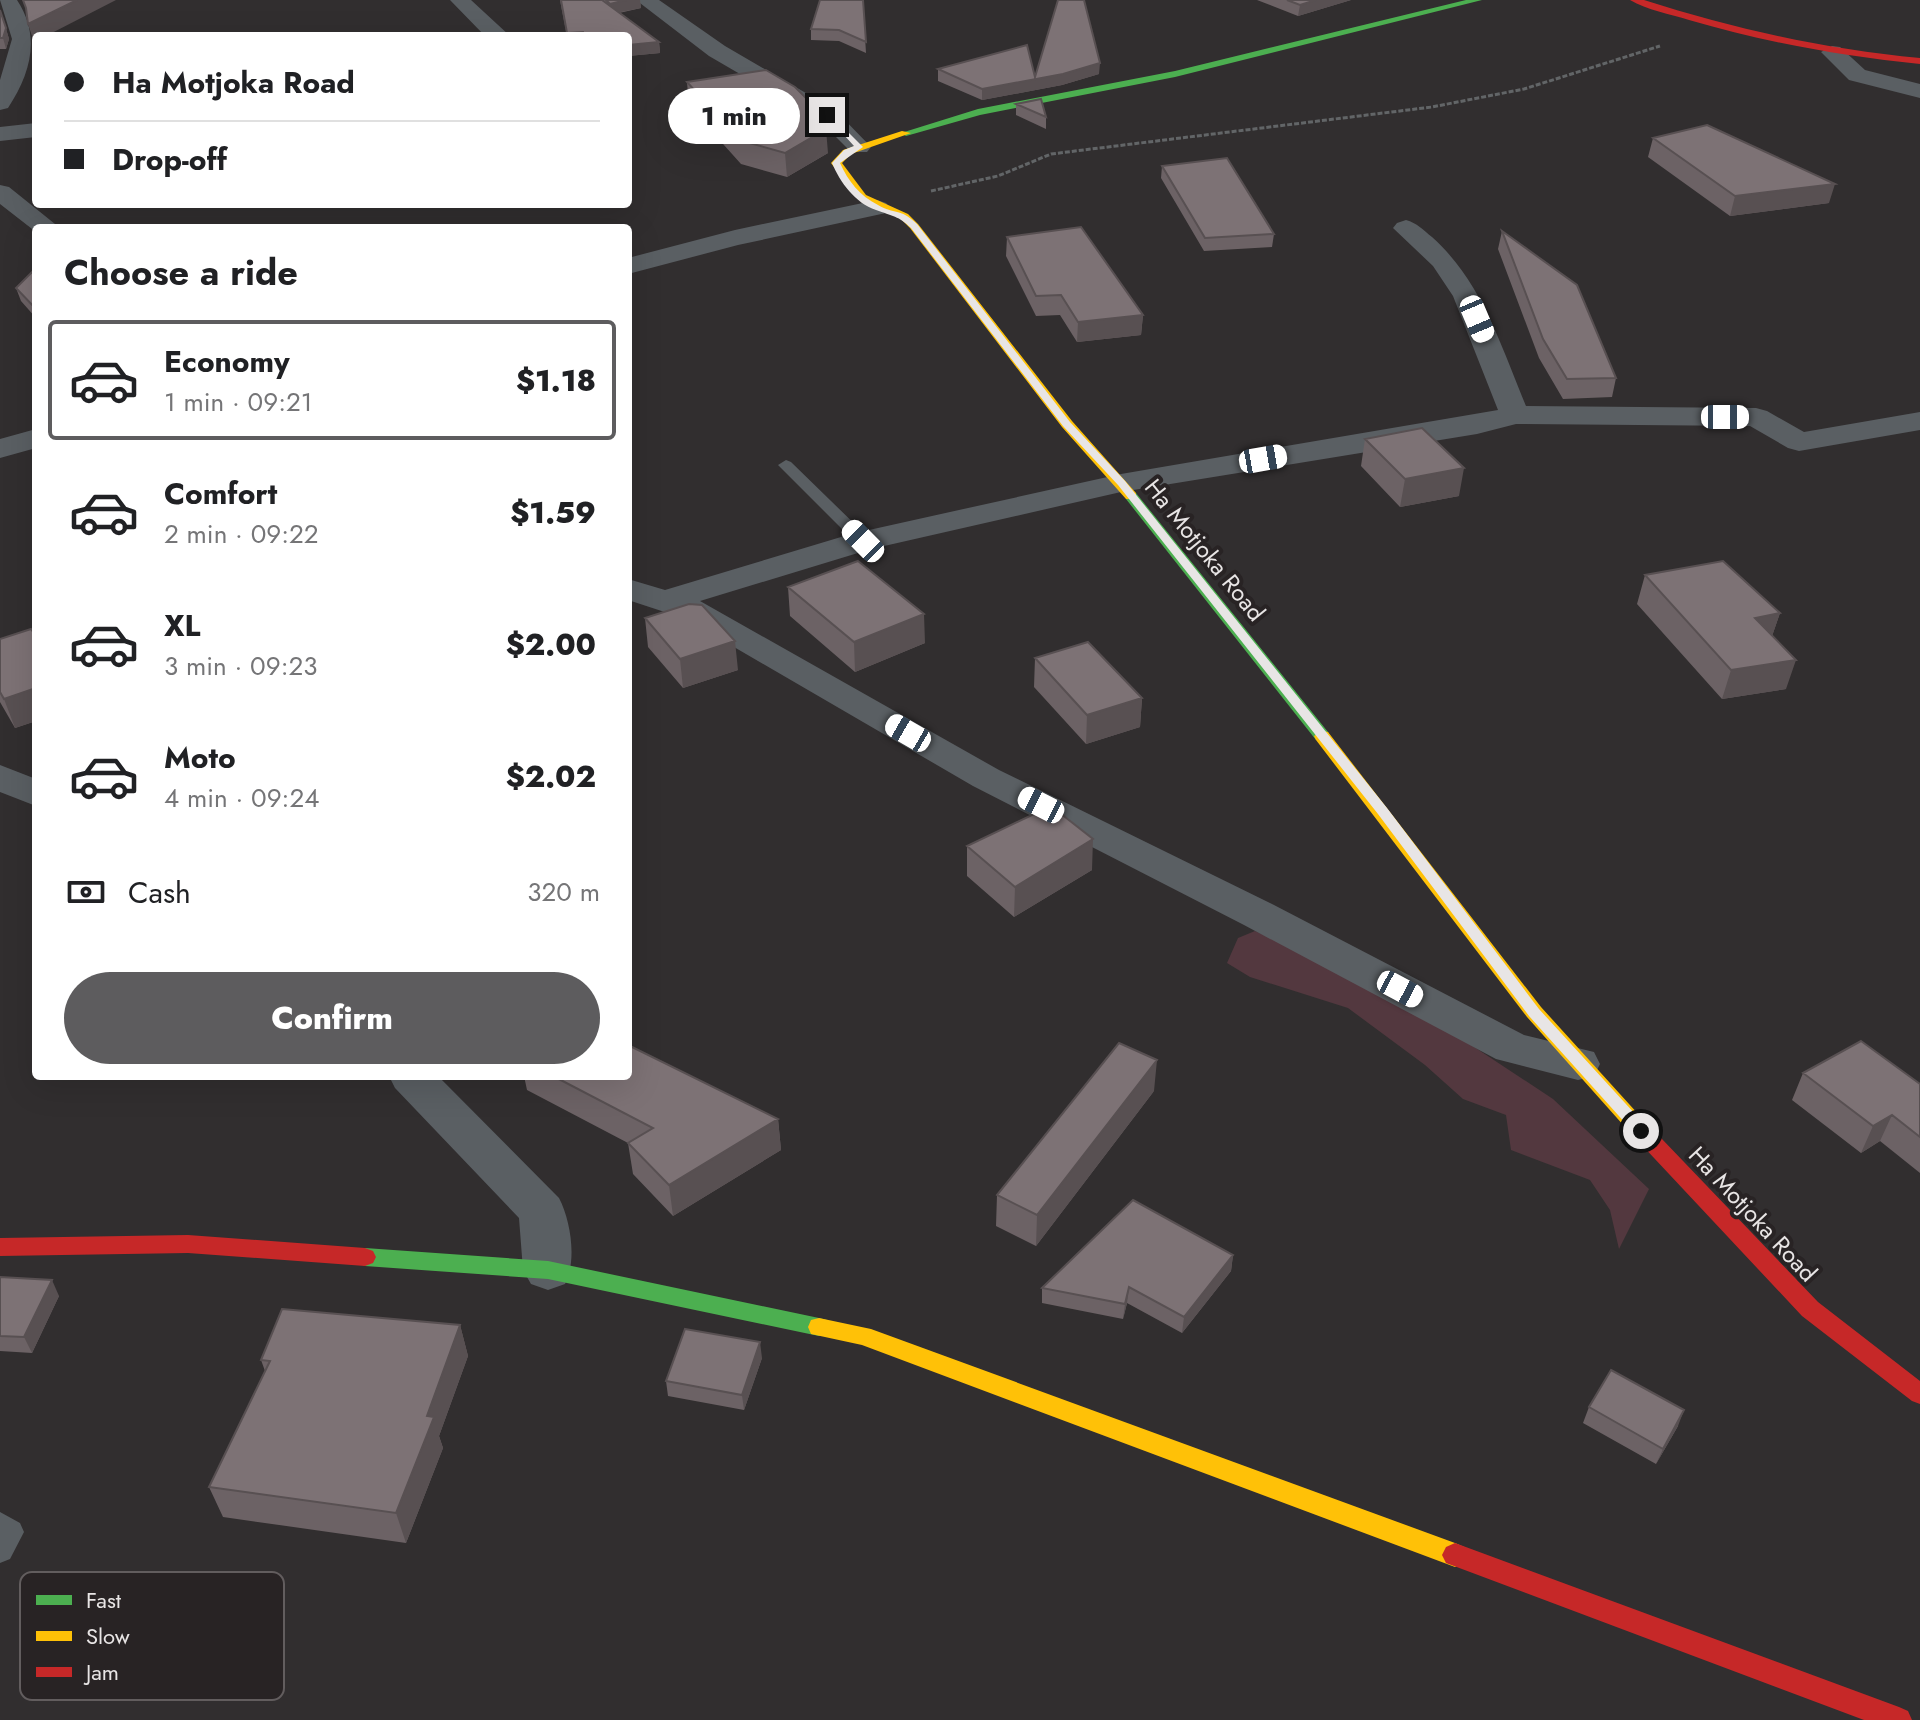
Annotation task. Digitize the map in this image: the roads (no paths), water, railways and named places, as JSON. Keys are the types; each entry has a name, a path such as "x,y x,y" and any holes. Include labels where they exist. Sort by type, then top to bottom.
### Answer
{"street":[{"path":"0,103 21,60 21,17 7,0"},
{"path":"460,0 493,32"},
{"path":"646,0 717,51 827,115 859,147 978,112 1175,74 1477,0"},
{"path":"1635,0 1742,35 1832,52 1920,61"},
{"path":"1832,52 1857,75 1920,91"},
{"path":"0,134 32,130"},
{"name":"Ha Motjoka Road","path":"859,147 847,152 836,163 845,183 877,208 905,216 1067,424 1121,483 1382,811 1534,1012 1578,1064 1810,1309 1920,1394"},
{"path":"0,192 42,224"},
{"path":"632,265 735,238 877,208"},
{"path":"1406,228 1443,261 1467,296 1515,415"},
{"path":"665,601 863,541 1121,483 1477,425 1515,415 1756,417 1799,442 1920,421"},
{"path":"0,449 32,439"},
{"path":"632,590 698,612 986,778 1246,908 1512,1048 1578,1064"},
{"path":"0,777 32,792"},
{"path":"415,1080 542,1211 548,1270"},
{"path":"0,1247 188,1244 548,1270 863,1336 1899,1720"}],"lane":[{"path":"786,465 863,541"},
{"path":"0,1525 10,1532 0,1550"}]}
